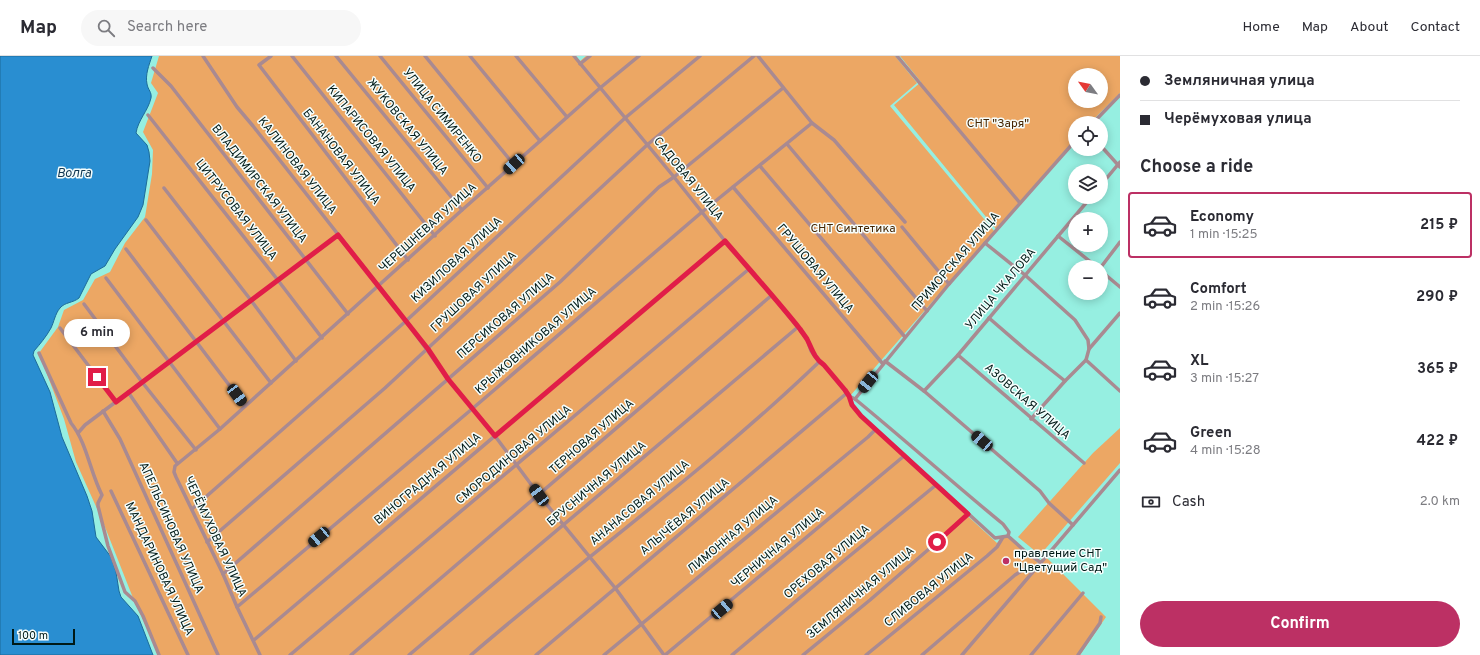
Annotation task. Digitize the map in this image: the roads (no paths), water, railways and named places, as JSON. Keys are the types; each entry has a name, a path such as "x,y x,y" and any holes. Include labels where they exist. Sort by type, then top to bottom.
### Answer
{"street":[{"name":"КАЛИНОВАЯ УЛИЦА","path":"203,56 236,107 253,126 428,349 448,379 495,436 539,495 589,558 616,589 664,655"},
{"name":"БАНАНОВАЯ УЛИЦА","path":"271,56 259,65 408,260"},
{"name":"КИПАРИСОВАЯ УЛИЦА","path":"292,56 435,236"},
{"name":"ЖУКОВСКАЯ УЛИЦА","path":"336,56 462,210"},
{"name":"УЛИЦА СИМИРЕНКО","path":"380,56 488,188"},
{"path":"425,56 514,164"},
{"path":"470,56 540,141"},
{"path":"516,56 567,117"},
{"name":"САДОВАЯ УЛИЦА","path":"574,56 725,241 798,327 807,339 811,351 819,362 824,365 847,393"},
{"path":"580,64 590,56"},
{"name":"ЧЕРЕШНЕВАЯ УЛИЦА","path":"177,463 196,450 220,430 462,210 600,88 639,56"},
{"name":"КИЗИЛОВАЯ УЛИЦА","path":"192,509 406,321 625,118 700,56"},
{"name":"ГРУШОВАЯ УЛИЦА","path":"207,542 428,349 647,144 754,56"},
{"path":"758,56 812,123 834,140 905,222"},
{"path":"897,56 1020,203"},
{"name":"ВЛАДИМИРСКАЯ УЛИЦА","path":"153,68 171,86 348,314"},
{"name":"ПЕРСИКОВАЯ УЛИЦА","path":"223,574 560,282 659,187 674,177 783,88"},
{"path":"1100,116 1120,95"},
{"name":"ЦИТРУСОВАЯ УЛИЦА","path":"148,115 322,338"},
{"name":"КРЫЖОВНИКОВАЯ УЛИЦА","path":"237,607 472,409 702,212 812,123"},
{"path":"787,144 927,311"},
{"name":"ПРИМОРСКАЯ УЛИЦА","path":"855,399 949,284 1068,149"},
{"path":"1108,153 1119,164 1108,176"},
{"path":"760,166 905,338"},
{"name":"ГРУШОВАЯ УЛИЦА","path":"733,187 884,362 924,391 1040,492 1049,503 1073,525"},
{"path":"164,188 296,361"},
{"name":"УЛИЦА ЧКАЛОВА","path":"924,391 958,355 1085,204"},
{"path":"146,220 271,383"},
{"path":"902,227 949,284"},
{"path":"78,433 85,425 250,299 338,235"},
{"path":"1058,236 1088,260"},
{"name":"ВИНОГРАДНАЯ УЛИЦА","path":"254,640 725,241"},
{"path":"1106,260 1120,242"},
{"path":"985,243 1025,275 1075,320 1088,340 1089,349 1086,360 1031,419"},
{"path":"126,249 245,406"},
{"name":"СМОРОДИНОВАЯ УЛИЦА","path":"290,655 749,269"},
{"path":"1108,277 1120,287"},
{"path":"106,278 220,430"},
{"name":"ТЕРНОВАЯ УЛИЦА","path":"351,655 772,295"},
{"path":"84,304 142,382 196,450"},
{"path":"1089,349 1120,314"},
{"path":"989,318 1065,381"},
{"name":"БРУСНИЧНАЯ УЛИЦА","path":"409,655 564,526 798,327"},
{"path":"60,328 116,402"},
{"path":"39,354 71,424 78,433 96,484 102,495 98,506 108,546 126,592 135,601 143,616 159,655"},
{"name":"АЗОВСКАЯ УЛИЦА","path":"958,355 1084,463"},
{"path":"1086,360 1120,391"},
{"name":"АНАНАСОВАЯ УЛИЦА","path":"471,655 723,447 819,362"},
{"name":"ЧЕРЁМУХОВАЯ УЛИЦА","path":"128,392 177,463 174,468 174,472 260,655"},
{"path":"847,393 887,425 1003,524 1009,532 1008,536 1027,553 1040,562"},
{"path":"847,393 854,409 875,430 968,514 996,538 1008,536"},
{"name":"АЛЫЧЁВАЯ УЛИЦА","path":"536,655 847,393"},
{"name":"АПЕЛЬСИНОВАЯ УЛИЦА","path":"103,412 120,439 218,655"},
{"name":"ЛИМОННАЯ УЛИЦА","path":"604,655 875,430"},
{"name":"ЧЕРНИЧНАЯ УЛИЦА","path":"664,655 904,456"},
{"path":"962,655 1120,470"},
{"name":"ОРЕХОВАЯ УЛИЦА","path":"732,655 936,485"},
{"name":"МАНДАРИНОВАЯ УЛИЦА","path":"111,491 188,655"},
{"name":"ЗЕМЛЯНИЧНАЯ УЛИЦА","path":"803,655 876,595 968,514"},
{"name":"СЛИВОВАЯ УЛИЦА","path":"866,655 997,547 1003,537"},
{"path":"922,655 1015,575 1026,568 1032,573"},
{"path":"1031,655 1083,594"},
{"path":"1078,655 1100,623 1101,617"}],"water":[{"name":"Волга","path":"0,56 152,56 147,77 147,84 151,98 136,133 147,145 150,161 143,205 138,217 115,249 105,266 91,274 79,298 64,305 58,310 51,328 34,351 33,355 50,392 62,437 87,496 92,511 96,537 111,557 116,572 121,597 138,616 153,655 0,655"}],"place":[{"name":"правление СНТ \"Цветущий Сад\"","path":"1006,561"}],"park label":[{"name":"СНТ \"Заря\"","path":"998,124"},
{"name":"СНТ Синтетика","path":"853,229"}]}
